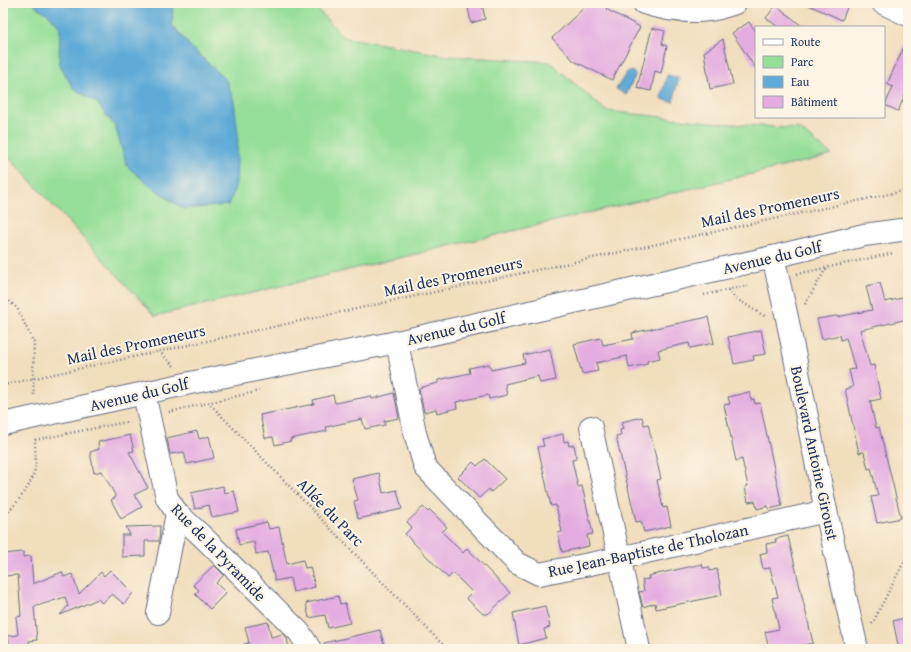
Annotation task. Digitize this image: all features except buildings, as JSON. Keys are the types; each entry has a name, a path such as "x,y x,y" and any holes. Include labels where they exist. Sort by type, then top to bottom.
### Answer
{"street":[{"path":"644,3 662,9 687,12 710,10 735,3"},
{"path":"883,3 908,15"},
{"name":"Avenue du Golf","path":"3,424 144,394 190,382 396,342 864,235 908,229"},
{"name":"Boulevard Antoine Giroust","path":"773,257 786,313 826,511 857,649"},
{"name":"Rue Jean-Baptiste de Tholozan","path":"396,342 425,467 517,563 539,574 620,558 826,511"},
{"name":"Rue de la Pyramide","path":"144,394 167,498 177,513 299,632 310,649"},
{"path":"591,427 640,649"},
{"path":"158,613 177,513"}],"path":[{"name":"Mail des Promeneurs","path":"3,385 908,190"},
{"path":"3,296 17,308 34,343 34,400"},
{"path":"159,351 178,370"},
{"name":"Allée du Parc","path":"205,398 446,649"},
{"path":"3,517 12,509 27,488 35,469 35,440"},
{"path":"869,629 908,554"}],"green space":[{"path":"3,3 312,3 343,37 448,56 550,62 606,111 719,123 799,129 832,155 155,316 3,151"}],"water":[{"path":"34,3 173,3 172,25 191,47 226,80 234,101 238,135 236,184 229,205 183,209 149,185 127,166 115,126 97,103 73,88 59,63 60,27 48,14 35,6"},
{"path":"632,71 635,76 626,95 616,89 627,72"},
{"path":"667,75 679,78 673,102 661,99"}]}
